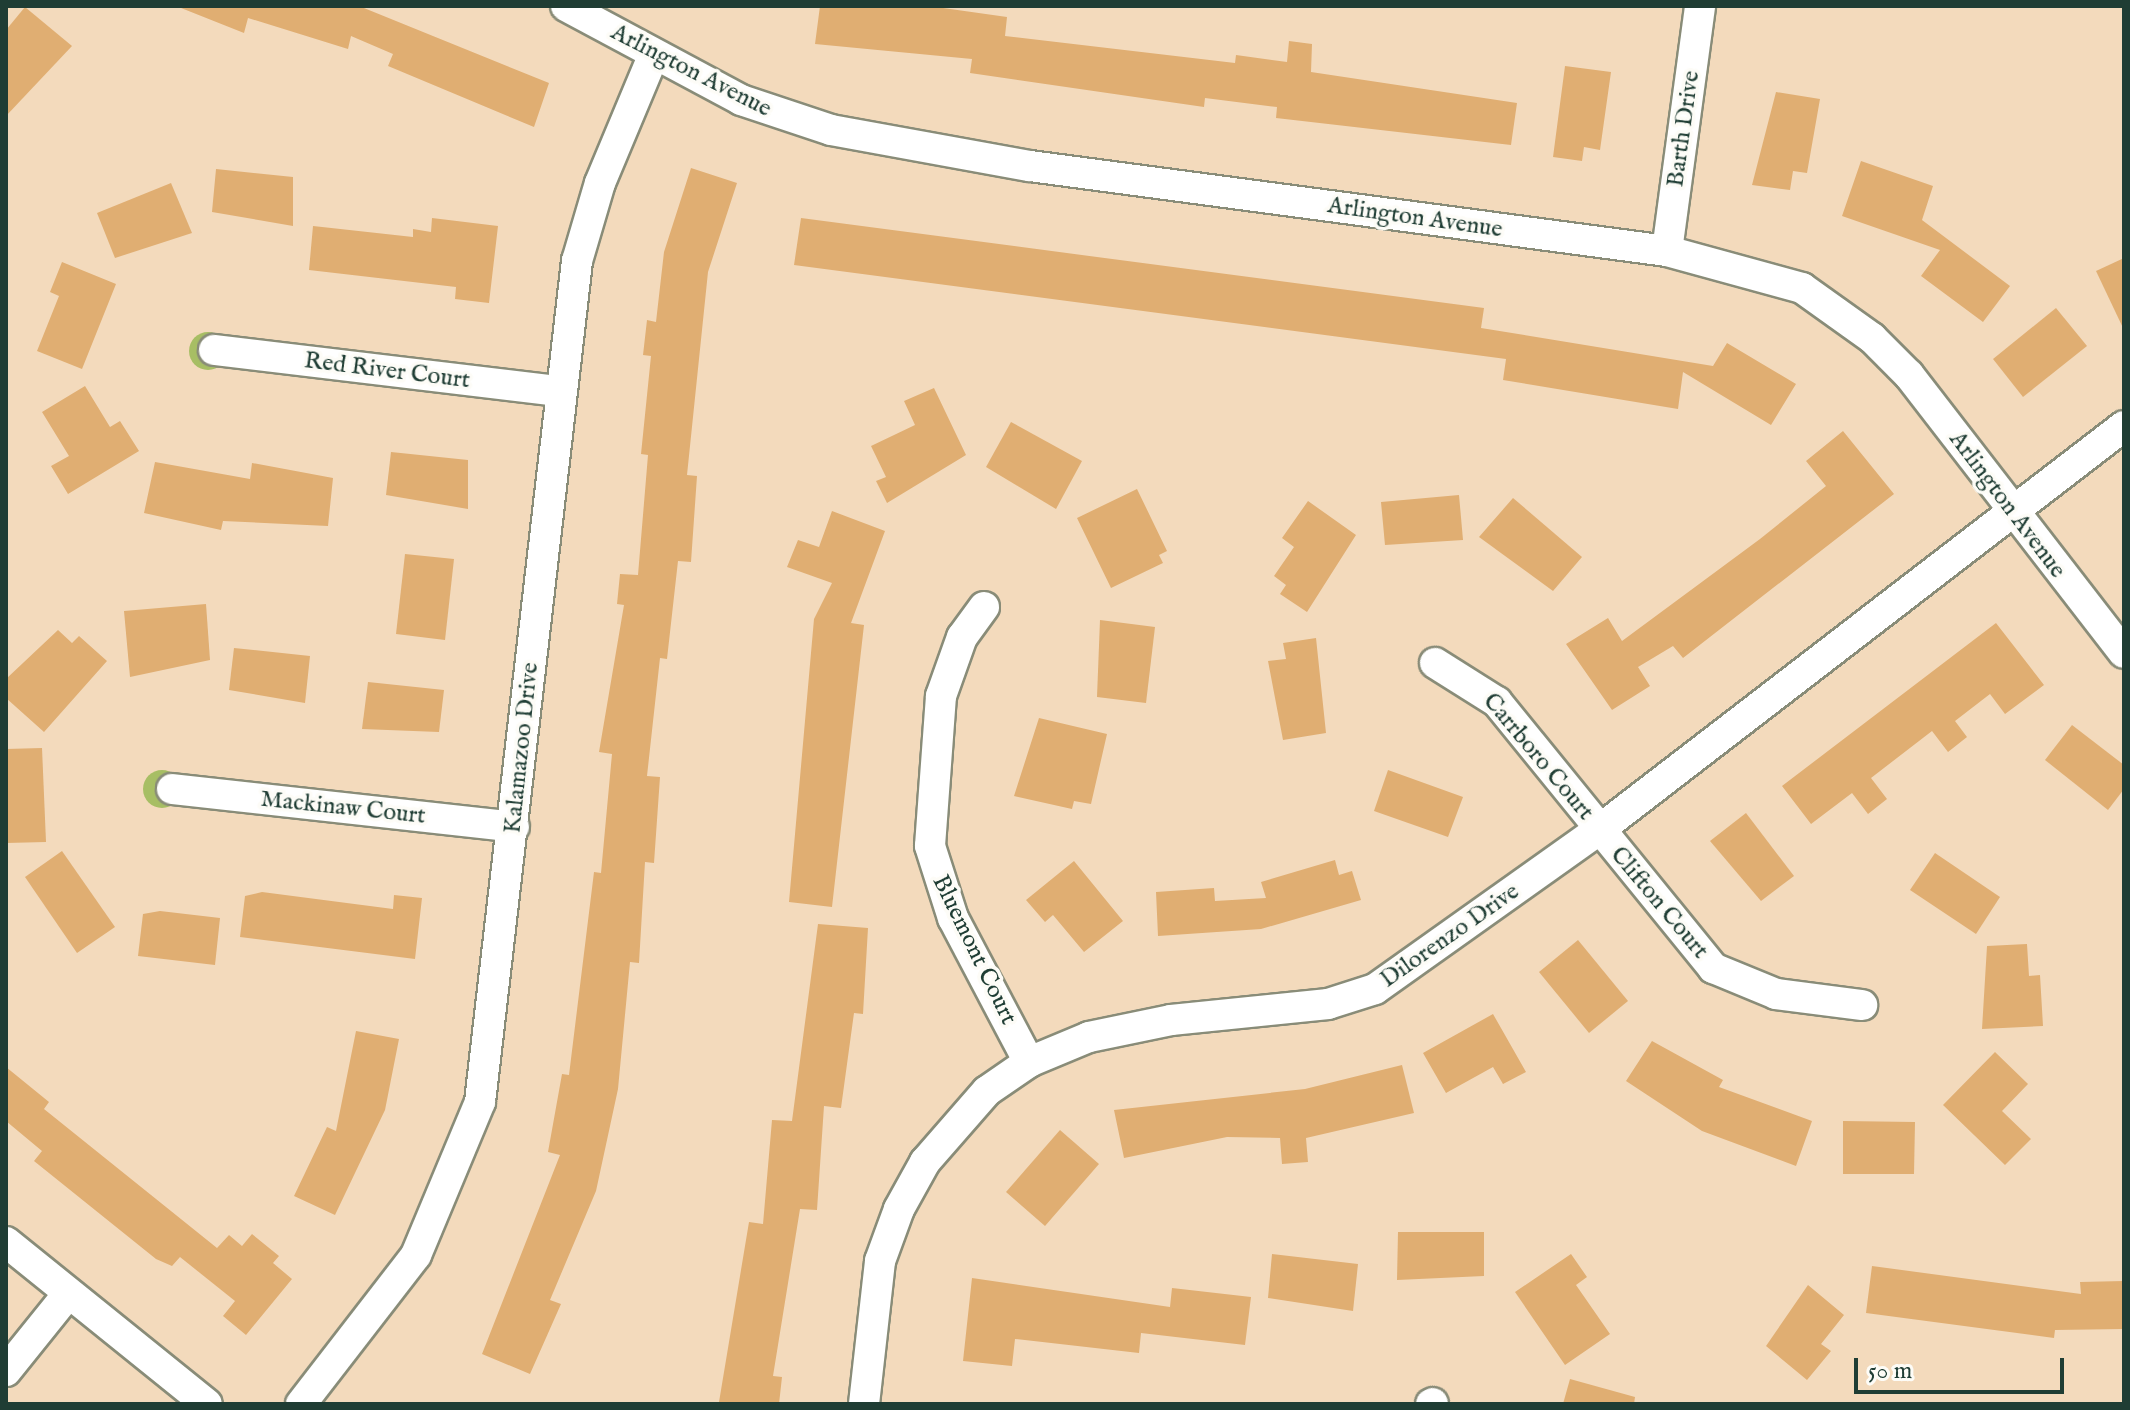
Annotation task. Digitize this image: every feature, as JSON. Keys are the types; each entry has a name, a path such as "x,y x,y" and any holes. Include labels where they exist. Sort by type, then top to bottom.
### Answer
{"street":[{"name":"Arlington Avenue","path":"566,6 779,116 914,146 1667,251 1765,274 1833,306 1909,375 2010,511 2124,653"},
{"name":"Barth Drive","path":"1667,251 1700,6"},
{"name":"Kalamazoo Drive","path":"301,1404 416,1255 462,1154 491,1051 559,391 587,219 654,54"},
{"name":"Red River Court","path":"214,350 559,391"},
{"name":"Dilorenzo Drive","path":"864,1404 880,1261 899,1209 954,1124 1029,1062 1132,1026 1328,1004 1375,989 1599,830 2124,426"},
{"name":"Bluemont Court","path":"984,607 962,637 941,696 930,846 953,918 1029,1062"},
{"name":"Carrboro Court","path":"1435,663 1497,702 1599,830"},
{"name":"Mackinaw Court","path":"172,789 514,827"},
{"name":"Clifton Court","path":"1599,830 1713,968 1776,994 1862,1005"},
{"path":"6,1242 207,1404"},
{"path":"6,1371 68,1294"}],"green space":[{"path":"208,332 222,337 227,351 222,365 208,370 194,365 189,351 194,337"},
{"path":"162,770 176,775 181,789 176,803 162,808 148,803 143,789 148,775"}],"building":[{"path":"176,6 359,6 549,83 534,127 388,66 393,54 351,36 348,49 248,18 244,33"},
{"path":"820,6 929,6 1007,17 1005,36 1235,63 1236,55 1287,62 1289,41 1312,44 1311,72 1517,103 1511,145 1276,118 1277,107 1205,98 1204,107 970,73 972,59 815,44"},
{"path":"25,7 72,46 6,116 6,30"},
{"path":"1565,66 1611,72 1600,150 1584,147 1582,161 1553,157"},
{"path":"1776,92 1820,99 1807,173 1793,171 1790,190 1752,185"},
{"path":"1861,161 1933,186 1922,220 2010,286 1983,322 1921,276 1940,250 1842,216"},
{"path":"691,168 737,183 708,272 687,475 697,476 691,562 678,561 667,659 660,658 647,776 660,777 654,863 645,862 639,963 630,962 618,1089 596,1191 550,1300 561,1304 530,1374 482,1354 560,1155 548,1152 562,1074 569,1075 594,872 601,873 612,754 599,752 624,605 617,604 620,574 638,575 648,455 641,454 651,356 643,355 647,320 656,322 664,252"},
{"path":"216,169 293,177 293,226 212,212"},
{"path":"171,183 192,233 115,258 97,213"},
{"path":"432,218 498,226 489,303 455,299 456,287 309,270 313,226 413,237 413,229 431,232"},
{"path":"801,218 1484,308 1481,328 1713,366 1727,343 1796,384 1771,425 1683,372 1678,409 1503,380 1506,359 794,265"},
{"path":"2124,258 2124,330 2096,271"},
{"path":"62,262 116,284 82,369 37,351 59,296 50,292"},
{"path":"2056,308 2087,346 2023,397 1993,359"},
{"path":"85,386 110,427 120,421 139,451 68,494 51,466 69,456 42,412"},
{"path":"934,388 966,455 887,503 876,481 886,477 871,446 915,425 904,401"},
{"path":"1011,422 1082,461 1056,509 986,467"},
{"path":"1843,431 1894,494 1683,658 1673,646 1638,667 1650,686 1612,710 1566,644 1608,618 1622,641 1760,539 1826,486 1806,461"},
{"path":"391,452 468,460 468,509 386,495"},
{"path":"155,462 250,479 252,463 333,478 328,526 223,521 221,530 144,513"},
{"path":"1137,489 1167,551 1159,555 1163,563 1111,588 1077,518"},
{"path":"1459,495 1463,540 1385,545 1381,502"},
{"path":"1513,498 1582,557 1553,591 1479,537"},
{"path":"1308,501 1356,535 1307,612 1280,594 1286,585 1274,576 1294,547 1282,538"},
{"path":"832,511 885,531 851,623 864,625 832,907 789,902 814,619 832,583 787,567 798,540 819,547"},
{"path":"405,554 454,559 445,640 396,634"},
{"path":"206,604 210,660 130,677 124,611"},
{"path":"1100,620 1155,627 1146,703 1097,697"},
{"path":"1996,623 2044,685 2005,714 1990,694 1955,721 1967,737 1948,752 1932,731 1871,778 1887,799 1868,814 1852,793 1811,824 1782,786"},
{"path":"58,630 72,643 79,636 107,661 44,732 6,698 6,679"},
{"path":"1316,638 1326,733 1283,740 1268,661 1286,659 1283,643"},
{"path":"234,648 310,656 305,703 229,690"},
{"path":"368,682 444,690 439,732 362,729"},
{"path":"1039,718 1107,734 1091,804 1074,801 1072,809 1014,796"},
{"path":"2072,725 2124,765 2124,789 2108,810 2045,760"},
{"path":"42,748 46,842 6,843 6,749"},
{"path":"1388,770 1463,797 1448,837 1374,811"},
{"path":"1746,813 1794,876 1761,901 1710,841"},
{"path":"62,851 115,927 77,953 25,877"},
{"path":"1935,853 2000,897 1976,934 1910,890"},
{"path":"1335,860 1339,875 1352,871 1361,900 1261,929 1158,936 1156,892 1214,888 1215,901 1266,898 1261,882"},
{"path":"1074,861 1123,921 1084,952 1053,915 1045,922 1026,900"},
{"path":"262,892 393,909 394,895 422,898 415,959 240,937 245,896"},
{"path":"160,911 220,918 215,965 138,956 143,914"},
{"path":"818,924 868,928 863,1014 854,1013 841,1108 824,1106 817,1210 800,1209 773,1376 782,1377 779,1404 719,1402 749,1222 763,1224 772,1120 792,1121"},
{"path":"1578,940 1628,1001 1589,1033 1539,972"},
{"path":"2027,944 2029,976 2040,975 2043,1026 1982,1029 1987,946"},
{"path":"1493,1014 1526,1072 1503,1084 1493,1067 1446,1093 1423,1053"},
{"path":"356,1031 399,1039 385,1110 335,1215 294,1196 327,1127 336,1131"},
{"path":"1652,1041 1723,1080 1719,1087 1812,1121 1796,1166 1702,1131 1626,1081"},
{"path":"1995,1052 2028,1084 2002,1111 2031,1139 2005,1165 1943,1105"},
{"path":"1402,1065 1414,1113 1306,1138 1308,1162 1282,1164 1280,1138 1227,1137 1124,1158 1114,1110 1305,1089"},
{"path":"6,1067 49,1102 44,1109 217,1248 229,1235 242,1246 252,1234 279,1256 273,1263 292,1279 246,1335 223,1316 235,1301 180,1257 172,1266 156,1259 34,1161 42,1151 6,1121"},
{"path":"1843,1121 1915,1122 1914,1174 1843,1174"},
{"path":"1060,1130 1099,1164 1045,1226 1006,1192"},
{"path":"1398,1232 1484,1232 1484,1276 1397,1280"},
{"path":"1272,1254 1358,1264 1353,1311 1268,1298"},
{"path":"1571,1254 1587,1277 1576,1285 1610,1334 1565,1365 1515,1292"},
{"path":"1872,1266 2081,1294 2080,1282 2124,1281 2124,1329 2055,1330 2054,1338 1866,1313"},
{"path":"972,1278 1170,1307 1172,1288 1251,1297 1245,1345 1141,1333 1139,1353 1015,1339 1012,1366 963,1361"},
{"path":"1808,1285 1844,1315 1821,1344 1831,1351 1807,1380 1766,1346"},
{"path":"1570,1379 1635,1397 1634,1404 1563,1404"}]}
